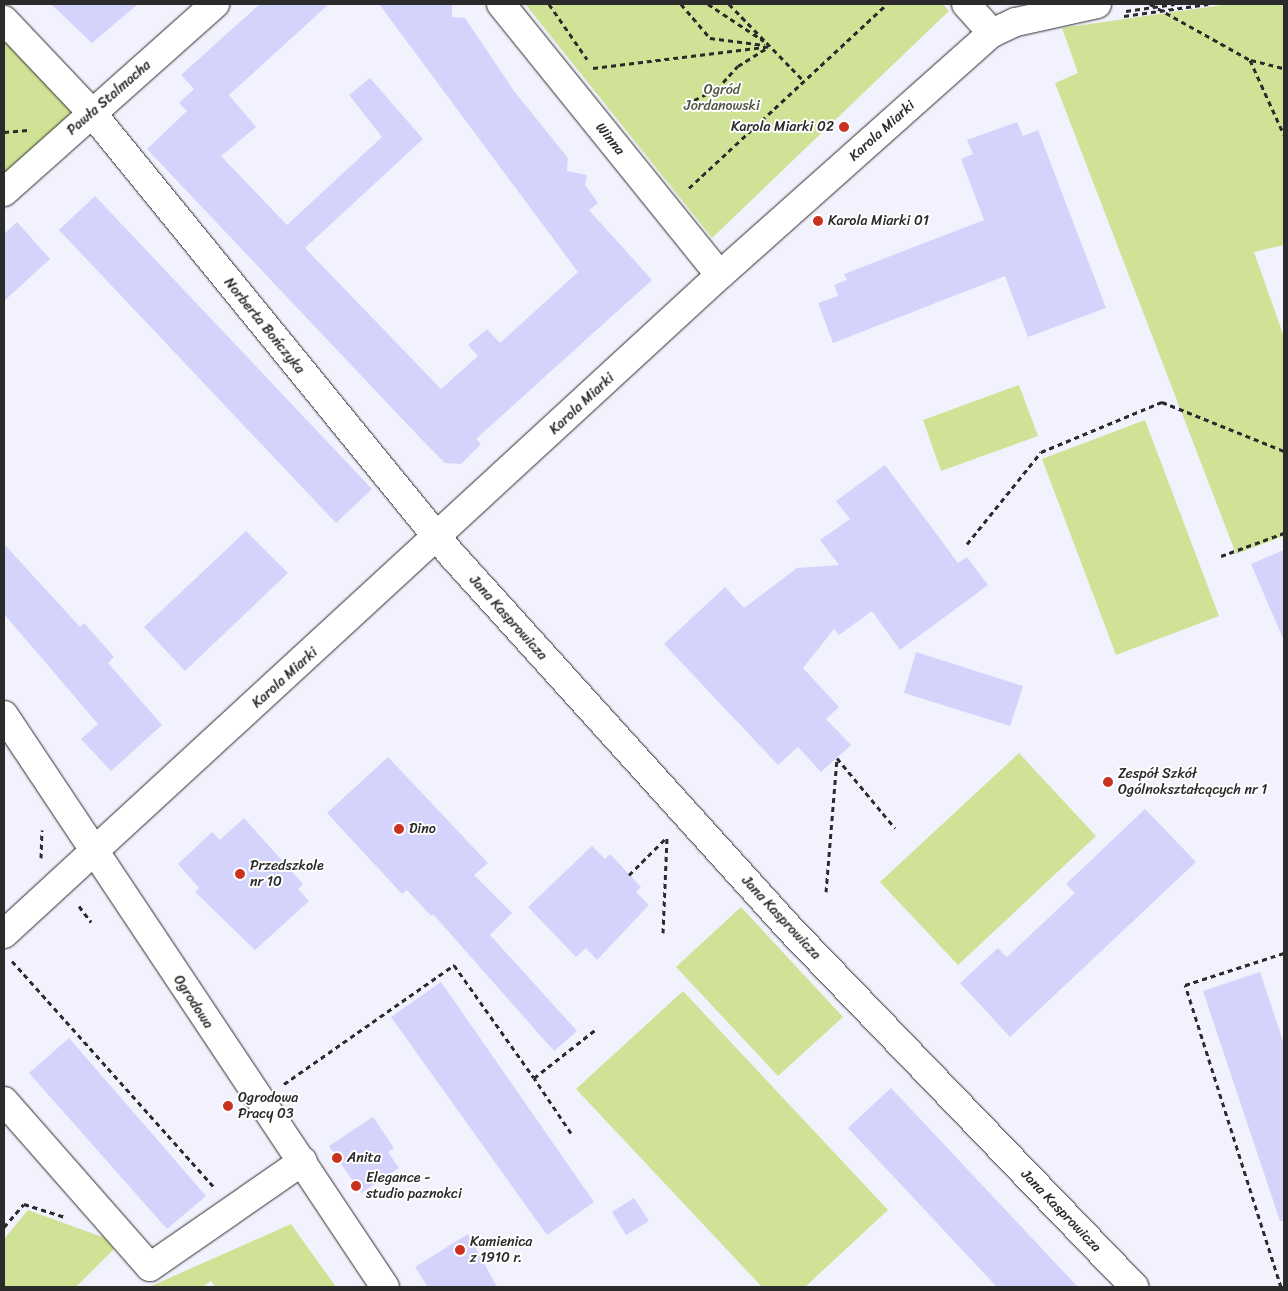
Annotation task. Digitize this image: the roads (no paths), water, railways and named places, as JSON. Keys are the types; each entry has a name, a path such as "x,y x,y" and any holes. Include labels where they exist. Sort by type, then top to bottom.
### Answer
{"street":[{"name":"Pawła Stalmacha","path":"4,192 91,112 215,4"},
{"name":"Winna","path":"501,4 720,275"},
{"path":"966,4 992,33"},
{"name":"Karola Miarki","path":"7,947 93,850 438,539 720,275 992,33 1016,22 1105,11"},
{"name":"Norberta Bończyka","path":"4,20 91,112 438,539"},
{"name":"Jana Kasprowicza","path":"438,539 687,816 1134,1287"},
{"name":"Ogrodowa","path":"4,715 303,1161 385,1287"},
{"path":"4,1102 150,1266 303,1161"}],"place":[{"name":"Karola Miarki 02","path":"844,127"},
{"name":"Karola Miarki 01","path":"818,221"},
{"name":"Zespół Szkół Ogólnokształcących nr 1","path":"1108,782"},
{"name":"Dino","path":"399,829"},
{"name":"Przedszkole nr 10","path":"240,874"},
{"name":"Ogrodowa Pracy 03","path":"228,1106"},
{"name":"Anita","path":"337,1158"},
{"name":"Elegance - studio paznokci","path":"356,1186"},
{"name":"Kamienica z 1910 r.","path":"460,1250"}],"park label":[{"name":"Ogród Jordanowski","path":"722,98"}]}
